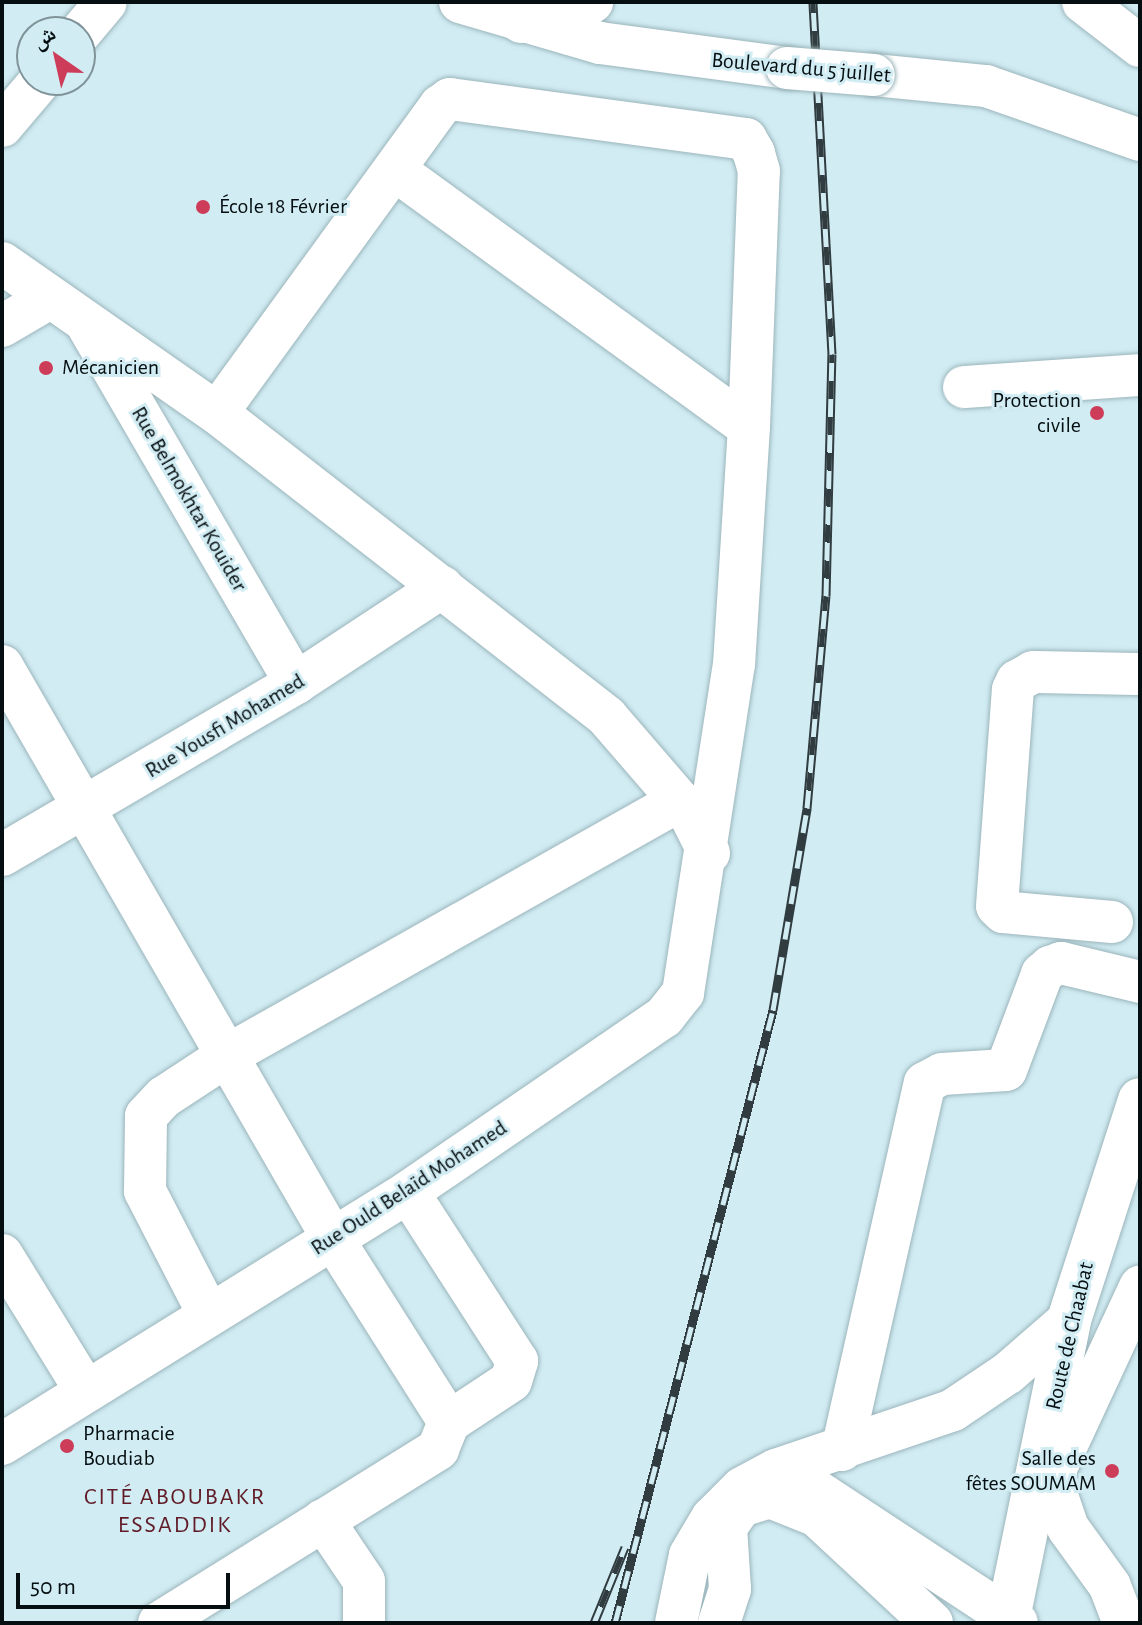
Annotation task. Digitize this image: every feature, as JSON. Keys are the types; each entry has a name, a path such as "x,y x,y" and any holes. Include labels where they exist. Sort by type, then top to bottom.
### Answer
{"main road":[{"name":"Route de Chaabat","path":"1011,1621 1050,1522 1069,1320 1140,1100"}],"street":[{"name":"Boulevard du 5 juillet","path":"460,2 520,23 600,43 787,68 986,86 1140,140"},
{"path":"520,23 592,2"},
{"path":"1083,2 1140,46"},
{"path":"2,126 27,96"},
{"name":"Rue Ould Belaïd Mohamed","path":"2,1444 408,1192 664,1017 683,993 709,853 734,665 749,427 759,171 746,139 450,99 440,106 395,170"},
{"path":"217,413 395,170 749,427"},
{"path":"2,263 217,413 607,717 679,801 709,853"},
{"path":"2,326 65,307"},
{"name":"Rue Belmokhtar Kouider","path":"65,307 296,683"},
{"path":"964,387 1140,375"},
{"name":"Rue Yousfi Mohamed","path":"2,855 84,811 296,683 442,587"},
{"path":"2,666 333,1239 449,1422"},
{"path":"1112,922 1003,912 997,906 1013,690 1017,681 1033,672 1140,674"},
{"path":"209,1315 145,1191 142,1166 146,1116 164,1097 228,1055 679,801"},
{"path":"842,1450 925,1083 942,1074 1006,1070 1042,974 1050,967 1061,963 1140,982"},
{"path":"159,1623 438,1449 449,1422 511,1381 517,1361 408,1192"},
{"path":"2,1255 85,1390"},
{"path":"1124,1623 1110,1586 1050,1522 1056,1468 1140,1287"},
{"path":"676,1623 683,1576 700,1536 742,1488 776,1470 953,1410 1008,1373 1069,1320"},
{"path":"776,1470 833,1498 1011,1621"},
{"path":"754,1623 724,1606 726,1527 741,1506 770,1497 817,1516 932,1623"},
{"path":"323,1520 364,1581 364,1623"},
{"path":"894,1590 919,1623"}],"railway":[{"path":"615,1623 773,1010 807,808 826,596 832,354 813,2"},
{"path":"594,1623 625,1547"}],"place":[{"name":"École 18 Février","path":"203,207"},
{"name":"Mécanicien","path":"46,368"},
{"name":"Protection civile","path":"1097,413"},
{"name":"Pharmacie Boudiab","path":"67,1446"},
{"name":"Salle des fêtes SOUMAM","path":"1112,1471"}],"district":[{"name":"CITÉ ABOUBAKR ESSADDIK","path":"175,1512"}]}
